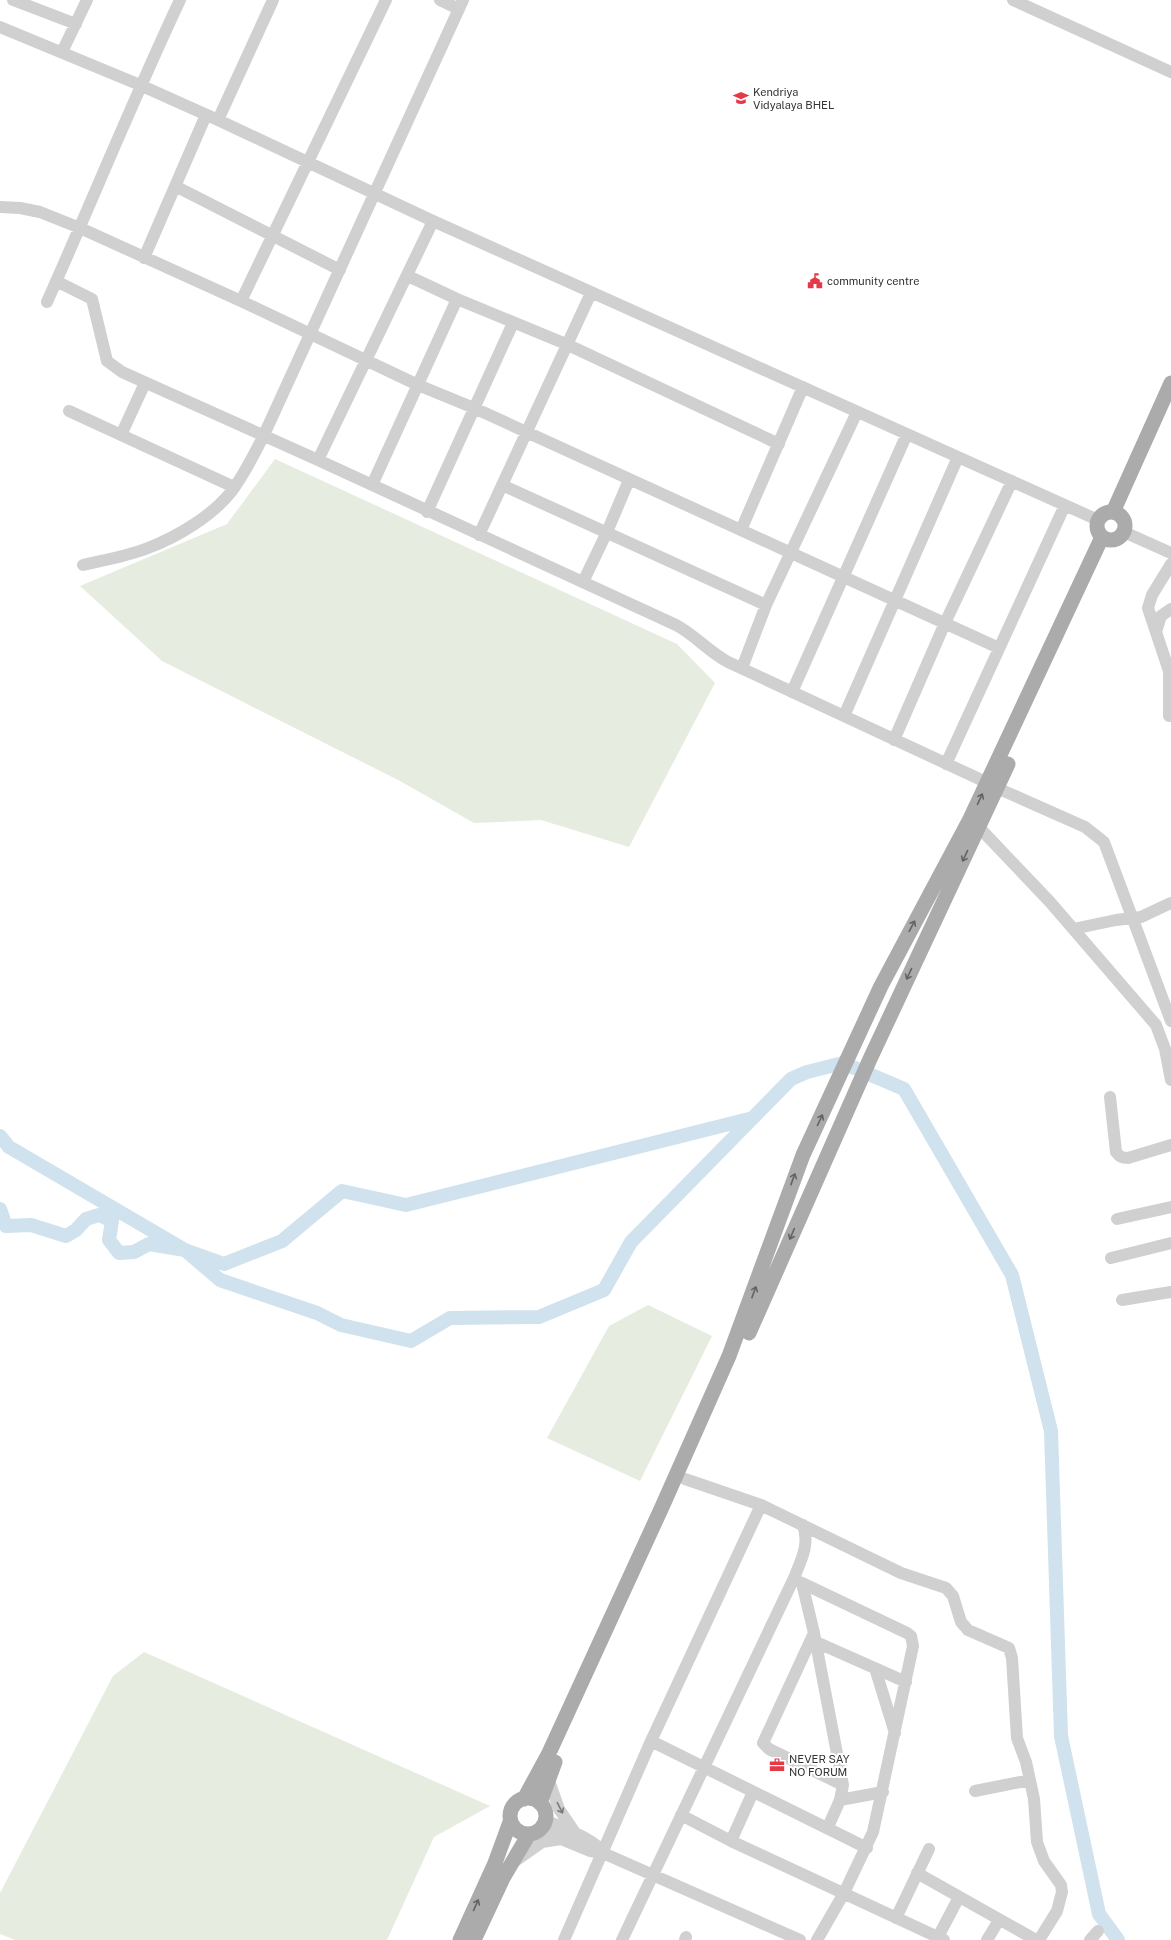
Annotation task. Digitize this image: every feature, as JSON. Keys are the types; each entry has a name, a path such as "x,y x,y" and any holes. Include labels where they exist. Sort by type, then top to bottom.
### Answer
{"main road":[{"path":"1117,513 1171,383"},
{"path":"1117,513 1171,402"},
{"path":"1104,513 1117,513 1124,521 1124,532 1115,540 1105,539 1097,531 1098,520 1104,513"},
{"path":"540,1803 548,1778 576,1713 684,1479 974,823 1105,539"},
{"path":"524,1799 549,1753 662,1507 729,1356 803,1155 889,970 974,823"},
{"path":"460,1940 495,1863 510,1822 510,1810 518,1801 530,1798 540,1803 546,1814 538,1828 510,1864 474,1940"},
{"path":"510,1822 518,1831 538,1828"}],"street":[{"path":"13,0 76,24"},
{"path":"62,52 86,0"},
{"path":"47,302 140,85 180,0"},
{"path":"218,120 273,0"},
{"path":"240,301 309,162 386,0"},
{"path":"83,565 148,548 163,541 206,516 222,502 245,472 263,437 461,4 440,0"},
{"path":"1013,0 1171,72"},
{"path":"0,27 140,85 218,120 375,193 433,222 1098,520"},
{"path":"144,258 206,115"},
{"path":"175,186 340,270"},
{"path":"0,208 20,208 40,212 80,228 418,385 474,408 999,648"},
{"path":"318,460 433,222"},
{"path":"408,276 457,299 566,344 779,444"},
{"path":"56,281 92,299 107,361 114,368 676,625 691,633 719,657 894,740 1086,827 1100,836 1106,847 1171,1020 1156,1025"},
{"path":"479,535 566,344 591,293"},
{"path":"372,485 457,299"},
{"path":"428,512 513,323"},
{"path":"121,435 145,382"},
{"path":"741,530 803,387"},
{"path":"69,411 234,487"},
{"path":"742,668 766,605 792,553 857,412"},
{"path":"792,692 907,434"},
{"path":"844,716 958,457"},
{"path":"583,582 607,532 629,480"},
{"path":"894,740 945,623 1012,481"},
{"path":"502,485 766,605"},
{"path":"946,764 1065,505"},
{"path":"1124,532 1171,553"},
{"path":"1169,716 1169,670 1148,608 1149,602 1171,564"},
{"path":"1156,632 1161,616 1171,609"},
{"path":"974,823 1050,902 1156,1025 1165,1049 1171,1080"},
{"path":"1073,929 1116,920 1133,919 1149,914 1171,903"},
{"path":"1110,1097 1116,1152 1119,1156 1122,1158 1128,1158 1171,1145"},
{"path":"1117,1219 1171,1207"},
{"path":"1111,1258 1171,1243"},
{"path":"1122,1300 1171,1292"},
{"path":"684,1479 761,1505 901,1573 946,1588 953,1596 961,1622 968,1630 1009,1648 1012,1658 1017,1738 1030,1780 1036,1811 1037,1842 1044,1862 1061,1886 1062,1892 1057,1911 1039,1940"},
{"path":"564,1940 651,1741 761,1505"},
{"path":"622,1940 704,1767 798,1580 806,1539 803,1525"},
{"path":"798,1580 815,1637 843,1785 840,1800 828,1828"},
{"path":"798,1580 912,1636 913,1646 879,1813 867,1848 844,1893 817,1940"},
{"path":"815,1637 906,1682"},
{"path":"815,1637 763,1743 769,1749 843,1785"},
{"path":"875,1668 895,1734"},
{"path":"651,1741 867,1848"},
{"path":"548,1778 559,1809 577,1835"},
{"path":"976,1791 1030,1780"},
{"path":"731,1840 754,1792"},
{"path":"840,1800 883,1792"},
{"path":"681,1815 941,1939 959,1897"},
{"path":"538,1828 577,1835 598,1845 603,1853"},
{"path":"538,1828 594,1853 603,1853 652,1874 799,1940"},
{"path":"510,1864 542,1842 562,1839"},
{"path":"896,1918 929,1849"},
{"path":"917,1872 1036,1940"},
{"path":"987,1940 999,1920"},
{"path":"1090,1940 1098,1930"}],"shaded area":[{"path":"275,459 677,644 715,683 629,847 541,820 474,823 400,781 162,661 80,586 227,524"},
{"path":"648,1305 712,1336 640,1481 547,1438 609,1326"},
{"path":"144,1652 490,1806 434,1837 387,1940 15,1940 0,1934 0,1893 113,1676"}],"waterway":[{"path":"0,1209 6,1226 31,1225 66,1236 76,1230 86,1219 99,1215 112,1221 109,1240 119,1253 134,1252 149,1244 185,1250 220,1280 317,1313 341,1325 411,1341 450,1318 539,1317 604,1290 631,1242 791,1079 807,1072 843,1063 904,1089 1012,1275 1051,1431 1061,1736 1099,1914 1118,1940"},
{"path":"0,1136 9,1147 185,1250 224,1264 282,1241 342,1191 406,1205 753,1118"}],"place":[{"name":"Kendriya Vidyalaya BHEL","path":"741,98"},
{"name":"community centre","path":"815,281"},
{"name":"NEVER SAY NO FORUM","path":"777,1765"}]}
